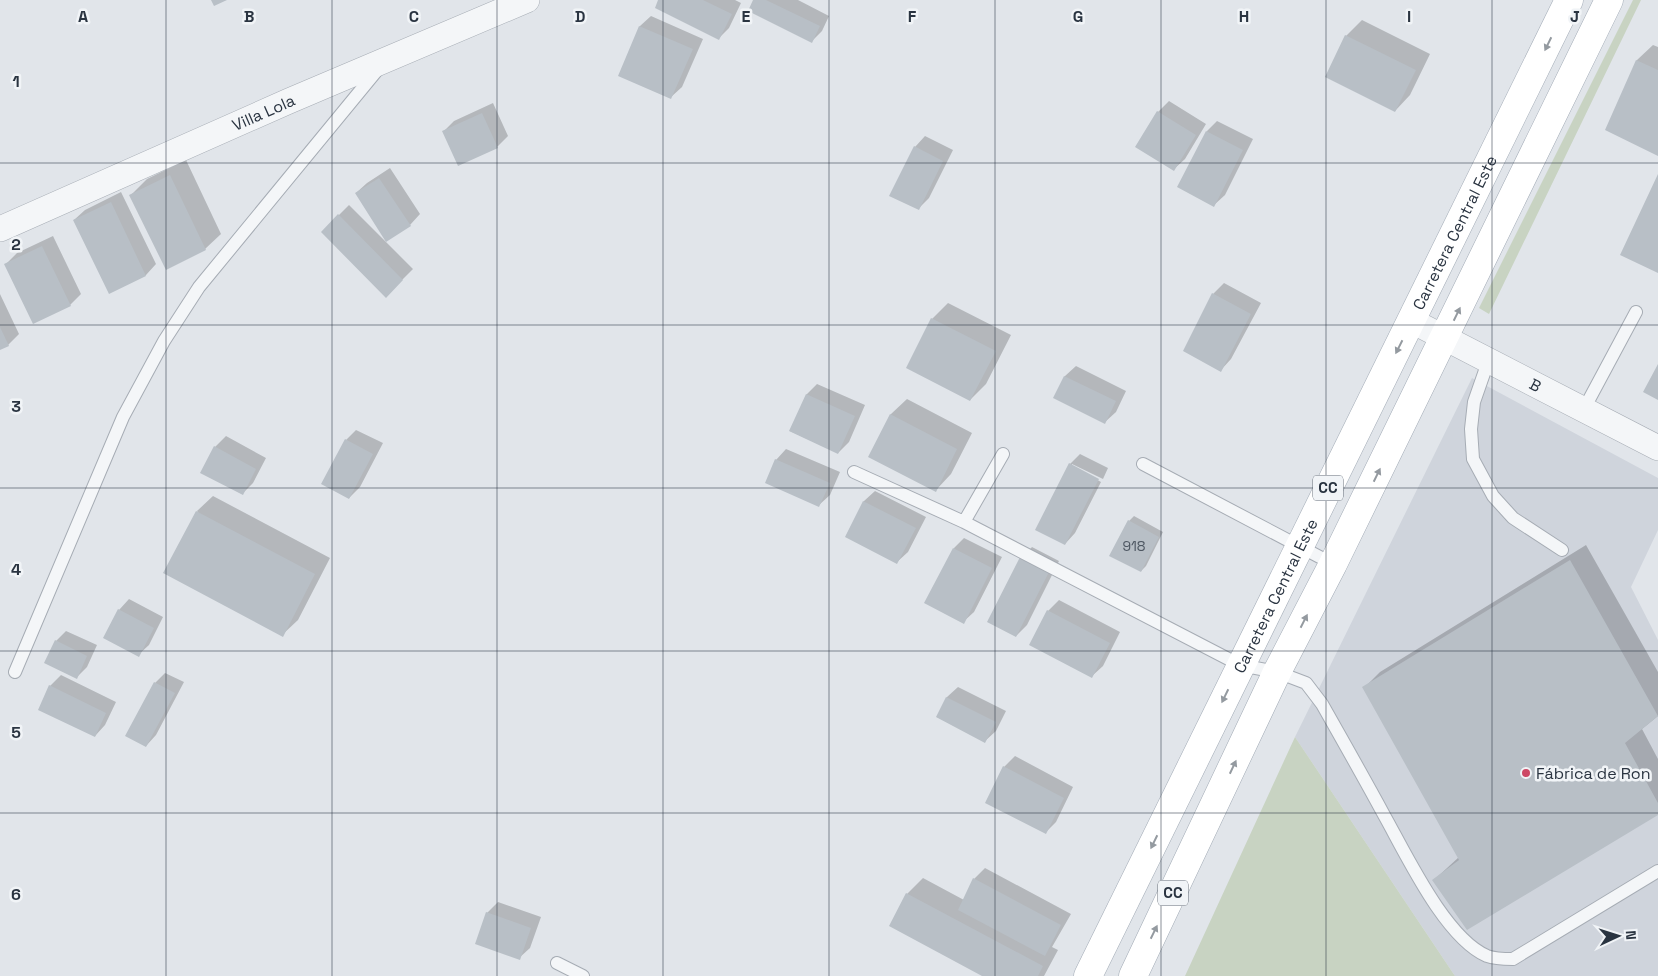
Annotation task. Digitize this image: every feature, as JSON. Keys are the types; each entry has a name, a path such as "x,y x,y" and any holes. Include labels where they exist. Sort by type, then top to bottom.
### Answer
{"main road":[{"name":"Carretera Central Este","path":"1088,976 1569,0"},
{"name":"CC","path":"1133,976 1277,672 1445,338 1609,0"}],"street":[{"name":"Villa Lola","path":"0,228 527,0"},
{"name":"B","path":"1412,321 1658,448"}],"lane":[{"path":"15,672 123,417 164,342 199,288 386,60"},
{"path":"1584,409 1636,312"},
{"path":"1489,360 1474,402 1471,429 1473,459 1493,496 1513,518 1562,550"},
{"path":"964,522 1003,454"},
{"path":"1143,464 1333,564"},
{"path":"854,472 964,522 1240,665 1277,672 1306,683 1314,691 1425,889 1446,920 1472,946 1486,956 1513,959 1658,871"},
{"path":"557,963 583,976"}],"shaded area":[{"path":"1472,378 1658,478 1658,530 1631,587 1658,640 1658,976 1455,976 1295,737"}],"green space":[{"path":"1633,0 1641,0 1489,314 1479,308"},
{"path":"1295,737 1455,976 1185,976"}],"building":[{"path":"211,0 227,0 214,6"},
{"path":"658,0 703,0 732,14 719,40 655,8"},
{"path":"753,0 766,0 820,26 812,43 748,11"},
{"path":"639,26 693,49 671,99 618,76"},
{"path":"1345,35 1416,70 1395,112 1325,77"},
{"path":"1636,60 1658,70 1658,156 1605,130"},
{"path":"1157,111 1196,135 1174,171 1135,147"},
{"path":"482,113 498,148 458,166 442,131"},
{"path":"1206,131 1243,150 1214,207 1177,187"},
{"path":"914,146 943,161 919,210 889,196"},
{"path":"1658,174 1658,273 1620,255"},
{"path":"170,175 206,250 166,270 129,195"},
{"path":"379,178 411,226 386,242 355,193"},
{"path":"111,202 146,276 109,294 73,220"},
{"path":"338,214 403,280 386,298 321,232"},
{"path":"42,246 71,306 33,324 4,264"},
{"path":"1212,293 1251,314 1221,372 1183,351"},
{"path":"931,318 996,351 970,401 906,368"},
{"path":"0,327 9,346 0,350"},
{"path":"1658,364 1658,400 1643,392"},
{"path":"1064,376 1116,401 1105,424 1053,398"},
{"path":"806,394 855,416 838,454 789,431"},
{"path":"890,414 957,449 936,492 868,457"},
{"path":"345,439 373,454 349,499 321,484"},
{"path":"214,446 256,469 243,495 200,473"},
{"path":"775,459 830,483 819,507 765,483"},
{"path":"1069,463 1099,479 1065,545 1035,530"},
{"path":"863,501 916,528 897,564 845,537"},
{"path":"196,511 315,574 283,637 163,573"},
{"path":"1128,520 1159,537 1141,572 1109,556"},
{"path":"953,548 992,568 964,624 924,603"},
{"path":"1020,557 1049,572 1016,637 987,622"},
{"name":"Fábrica de Ron","path":"1570,560 1658,716 1625,743 1658,803 1658,815 1467,930 1432,880 1459,860 1362,687"},
{"path":"118,609 154,628 139,657 103,638"},
{"path":"1047,610 1110,643 1092,678 1029,645"},
{"path":"55,640 87,656 77,679 44,663"},
{"path":"154,682 175,693 146,747 125,736"},
{"path":"49,685 106,713 95,737 38,710"},
{"path":"946,697 996,722 985,743 936,717"},
{"path":"1003,766 1064,798 1046,834 985,803"},
{"path":"973,878 1061,925 1045,956 958,910"},
{"path":"906,893 1043,966 1038,976 982,976 889,926"},
{"path":"486,912 531,928 520,960 475,944"}],"place":[{"name":"Fábrica de Ron","path":"1526,773"}]}
